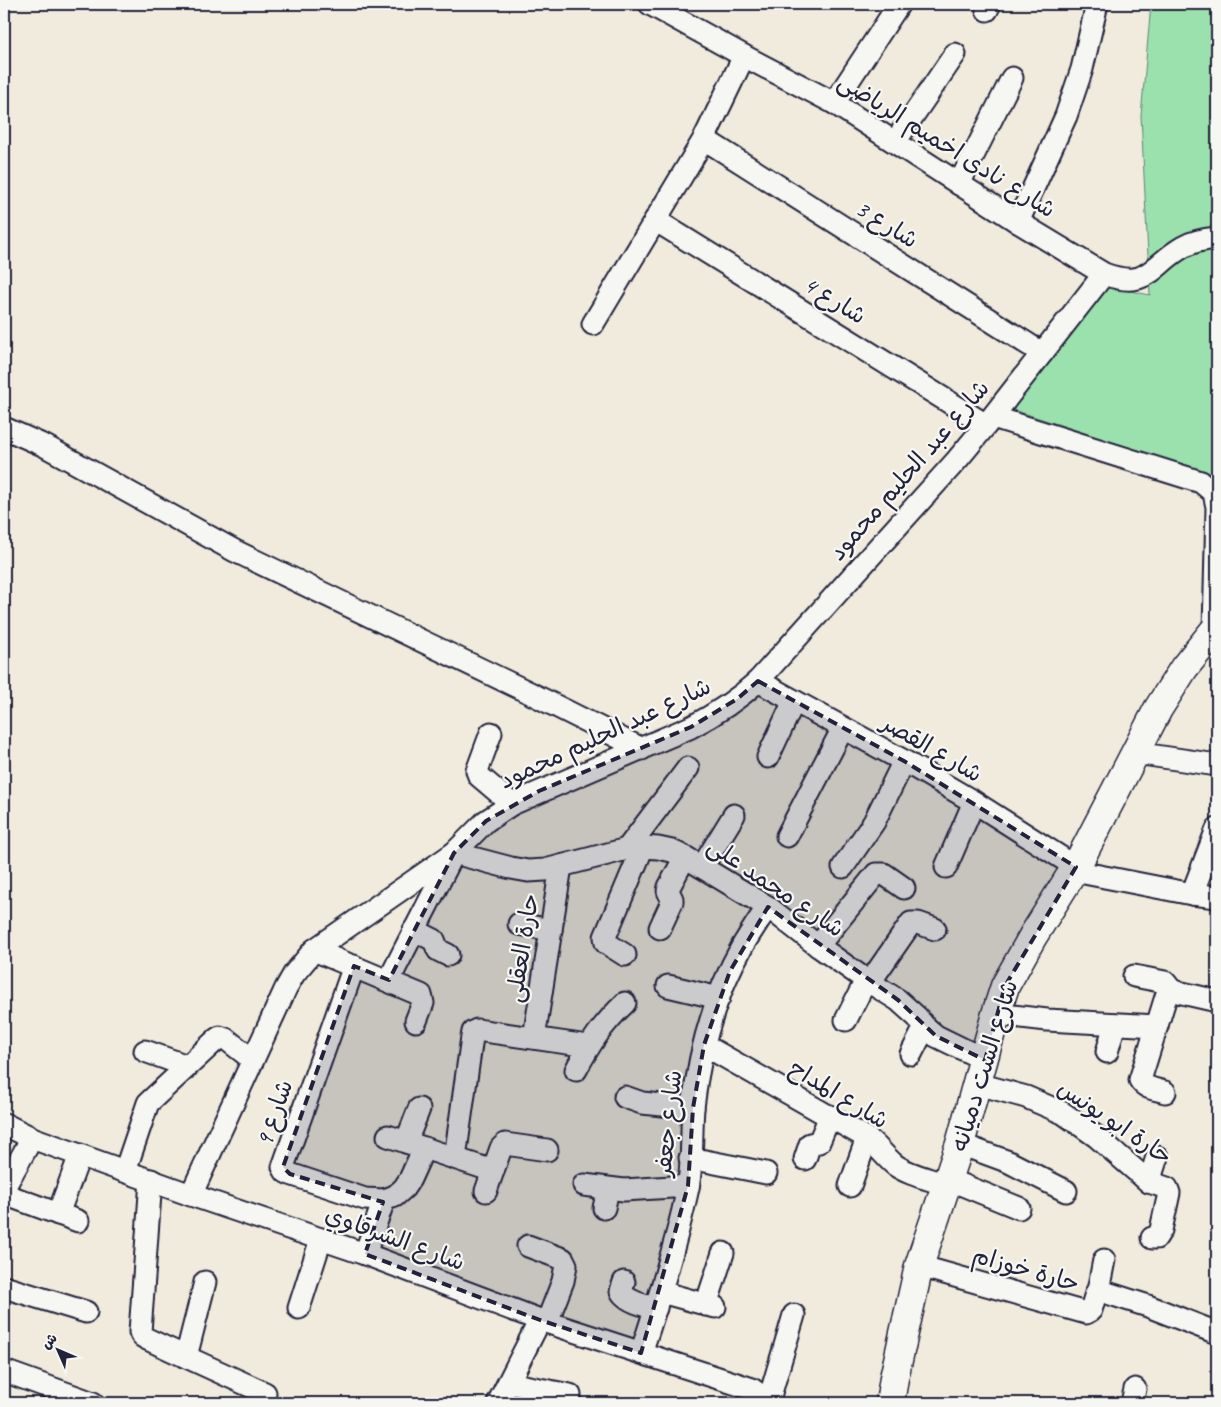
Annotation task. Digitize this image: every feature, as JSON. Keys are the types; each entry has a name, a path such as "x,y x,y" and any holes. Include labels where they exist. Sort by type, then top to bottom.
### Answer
{"street":[{"name":"شارع نادى اخميم الرياضى","path":"650,4 834,103 1018,222 1104,274 1119,279 1132,280 1144,276 1185,246 1206,239 1217,238"},
{"path":"834,103 899,4"},
{"path":"1018,222 1066,116 1082,69 1097,4"},
{"path":"895,142 955,54"},
{"path":"593,324 704,139 744,56"},
{"path":"959,184 1012,78"},
{"name":"شارع 3","path":"704,139 1042,353"},
{"name":"شارع 4","path":"655,220 990,421 1202,482 1214,493 1217,508 1216,629"},
{"name":"شارع عبد الحليم محمود","path":"191,1195 286,988 314,950 454,852 486,821 512,804 642,749 715,714 737,699 758,681 957,460 990,421 1104,274"},
{"path":"4,428 45,446 235,551 521,688 642,749"},
{"name":"شارع الست دميانه","path":"890,1403 919,1266 960,1144 1005,986 1075,869 1158,709 1184,668 1216,629"},
{"name":"شارع القصر","path":"758,681 904,761 974,802 1075,869 1192,894 1217,897"},
{"path":"768,757 794,702"},
{"path":"787,836 843,728"},
{"path":"492,733 477,771 479,776 512,804"},
{"path":"1135,752 1217,765"},
{"path":"843,867 874,822 904,761"},
{"path":"625,955 606,943 606,937 635,848 688,768"},
{"path":"946,867 974,802"},
{"path":"660,928 672,902 668,890 669,887 694,862 734,815"},
{"path":"1192,894 1217,828"},
{"name":"شارع محمد على","path":"454,852 528,871 545,870 635,848 658,848 694,862 768,907 818,946 898,1000 917,1017 925,1028 981,1072"},
{"path":"389,980 454,852"},
{"name":"حارة العقلى","path":"534,1038 561,866"},
{"path":"818,946 876,874 884,874 904,888"},
{"name":"شارع جعفر","path":"641,1353 659,1300 688,1186 693,1108 704,1045 719,998 743,946 768,907"},
{"path":"846,1020 868,981 910,923 918,922 935,929"},
{"path":"519,924 551,930"},
{"path":"414,930 434,940 438,950 448,955"},
{"path":"314,950 420,994 423,998 423,1003 416,1021"},
{"name":"شارع 9","path":"354,966 284,1168 290,1174 365,1200 384,1200"},
{"path":"1134,976 1168,984 1169,990 1140,1080 1142,1085 1165,1092"},
{"path":"668,986 719,998"},
{"path":"1169,990 1217,1001"},
{"path":"576,1070 588,1046 605,1023 625,1003"},
{"path":"996,1014 1047,1020 1157,1026"},
{"path":"1107,1052 1115,1024"},
{"path":"911,1054 925,1028"},
{"path":"455,1158 473,1032 481,1030 588,1046"},
{"path":"124,1171 148,1103 220,1037 226,1038 253,1060"},
{"name":"شارع المداح","path":"704,1045 867,1138 876,1144 895,1165 903,1170 947,1182 1019,1208"},
{"path":"145,1051 187,1066"},
{"name":"حارة ابو يونس","path":"981,1072 1080,1124 1099,1129 1149,1182 1167,1188 1170,1193 1159,1234 1156,1238 1152,1238"},
{"path":"625,1097 642,1103 693,1108"},
{"path":"365,1254 384,1200 395,1196 410,1179 406,1142 419,1109"},
{"path":"805,1159 810,1144 820,1142 830,1116"},
{"name":"شارع الشرقاوي","path":"4,1124 32,1138 191,1195 365,1254 544,1321 752,1389 766,1403"},
{"path":"32,1138 5,1185 58,1214 78,1221"},
{"path":"850,1186 867,1138"},
{"path":"406,1142 493,1171"},
{"path":"486,1191 501,1148 505,1144 547,1150"},
{"path":"960,1144 1009,1162 1066,1191"},
{"path":"58,1214 80,1155"},
{"path":"1149,1182 1157,1157"},
{"path":"690,1158 766,1173"},
{"path":"151,1180 140,1332 142,1336 265,1393"},
{"path":"584,1185 616,1189 688,1186"},
{"path":"299,1308 321,1239"},
{"path":"498,1403 564,1281 566,1265 563,1259 528,1246"},
{"path":"624,1282 622,1294 641,1304 659,1300 711,1306 723,1253"},
{"path":"1098,1291 1104,1260"},
{"name":"حارة خوزام","path":"919,1266 1086,1313 1091,1310 1098,1291 1148,1306 1217,1333"},
{"path":"186,1357 205,1282"},
{"path":"4,1287 86,1312"},
{"path":"766,1403 794,1315"},
{"path":"4,1372 93,1403"},
{"path":"508,1383 570,1395"}],"highlighted area":[{"path":"758,681 904,761 1076,867 1005,986 985,1060 936,1036 898,1000 768,907 730,971 704,1045 693,1108 688,1186 641,1353 540,1320 365,1254 383,1202 290,1174 283,1167 354,966 389,980 454,853 486,821 539,791 691,727 737,699"}],"green space":[{"path":"1151,4 1217,4 1217,476 1011,409 1107,286 1150,295 1141,116"}]}
